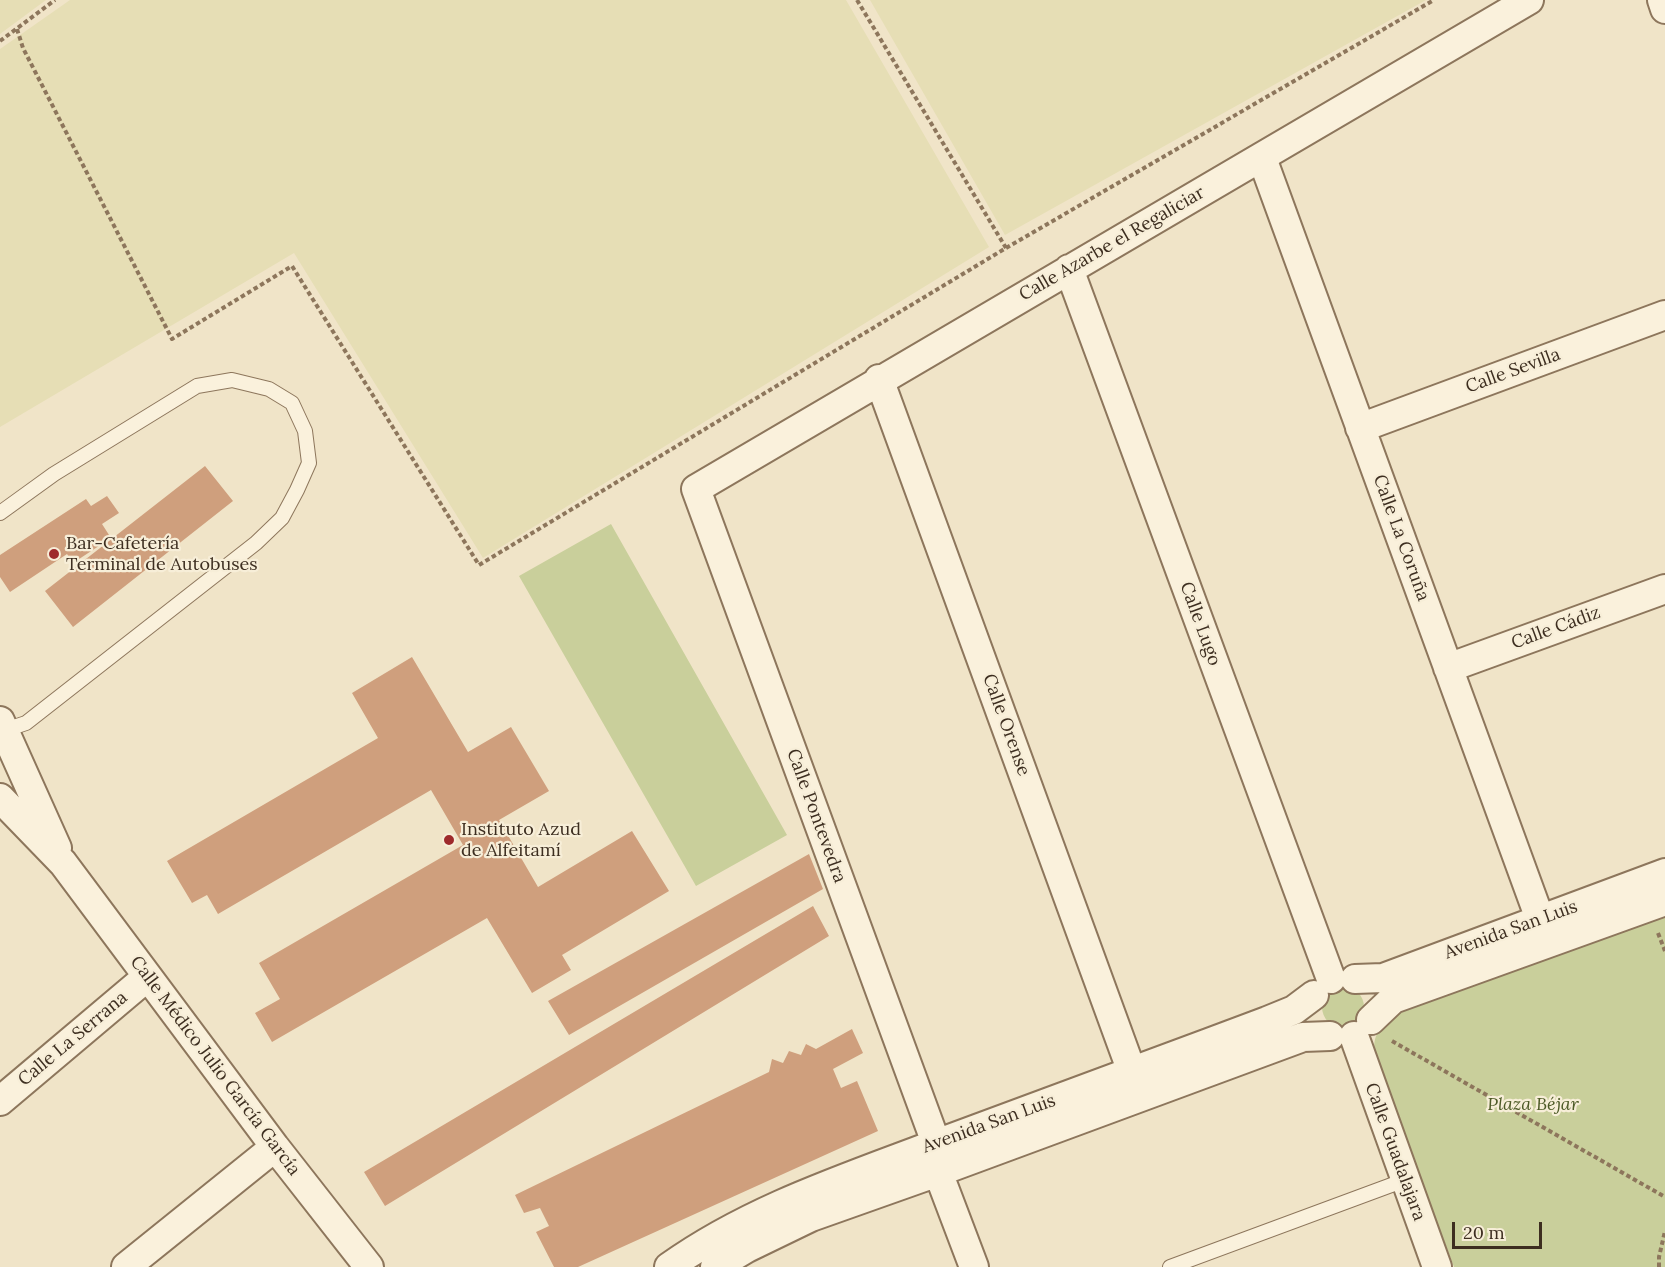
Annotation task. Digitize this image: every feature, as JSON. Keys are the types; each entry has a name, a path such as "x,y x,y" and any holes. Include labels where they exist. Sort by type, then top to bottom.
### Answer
{"street":[{"name":"Calle Azarbe el Regaliciar","path":"696,489 879,379 1262,158 1529,0"},
{"path":"1662,0 1665,9"},
{"name":"Calle La Coruña","path":"1262,158 1540,919"},
{"name":"Calle Lugo","path":"1070,268 1333,984"},
{"name":"Calle Sevilla","path":"1360,428 1665,315"},
{"name":"Calle Orense","path":"879,379 1132,1072"},
{"name":"Calle Pontevedra","path":"696,489 936,1143"},
{"name":"Calle Cádiz","path":"1448,668 1665,589"},
{"name":"Calle Médico Julio García García","path":"3,726 63,862 275,1147 369,1267"},
{"path":"10,827 27,810 27,781"},
{"name":"Calle Médico Julio García García","path":"0,798 10,827 63,862"},
{"name":"Avenida San Luis","path":"669,1267 694,1249 741,1222 936,1143 1294,1010 1333,984 1383,978 1665,873"},
{"name":"Avenida San Luis","path":"716,1267 750,1258 811,1217 1303,1037 1356,1029 1393,999 1665,901"},
{"name":"Calle La Serrana","path":"0,1101 147,976"},
{"path":"1333,984 1365,986 1372,996 1374,1008 1356,1029 1320,1029 1314,1019 1311,1007 1333,984"},
{"name":"Calle Guadalajara","path":"1356,1029 1405,1180 1437,1267"},
{"path":"126,1267 275,1147"},
{"path":"938,1172 974,1267"}],"lane":[{"path":"0,513 54,474 197,386 231,380 268,389 292,403 306,431 309,463 282,518 256,543 26,723 3,726"},
{"path":"1170,1267 1405,1180"}],"path":[{"path":"0,41 55,0"},
{"path":"857,0 1006,248"},
{"path":"17,30 23,48 172,339 292,266 478,565 1006,248 1434,0"},
{"path":"1356,1029 1665,1197"},
{"path":"1659,1267 1665,1231"}],"shaded area":[{"path":"0,0 46,0 0,34"},
{"path":"70,0 846,0 989,247 483,558 294,253 0,427 0,49"},
{"path":"870,0 1426,0 1005,235"}],"green space":[{"path":"611,524 787,835 696,886 519,576"},
{"name":"Plaza Béjar","path":"1665,917 1665,1267 1454,1267 1375,1059 1374,1044 1377,1034 1394,1015"},
{"path":"1343,986 1358,992 1364,1007 1358,1022 1343,1028 1328,1022 1322,1007 1328,992"}],"building":[{"path":"205,466 233,501 73,627 45,591"},
{"path":"107,496 119,513 102,524 111,538 73,563 67,554 10,592 0,577 0,555 86,499 91,506"},
{"path":"412,657 468,752 511,727 549,791 499,820 538,887 632,831 669,891 562,955 571,970 532,993 487,918 272,1042 255,1013 280,999 259,963 463,845 431,790 218,914 207,895 192,903 167,861 378,738 352,693"},
{"path":"809,854 823,889 569,1035 548,1001"},
{"path":"813,906 829,936 385,1206 364,1172"},
{"path":"852,1029 863,1053 833,1069 841,1088 857,1081 878,1131 578,1267 554,1267 536,1232 549,1226 540,1208 524,1213 515,1195 769,1072 772,1059 783,1063 789,1051 801,1055 806,1044 816,1049"}],"place":[{"name":"Bar-Cafetería Terminal de Autobuses","path":"54,554"},
{"name":"Instituto Azud de Alfeitamí","path":"449,840"}]}
